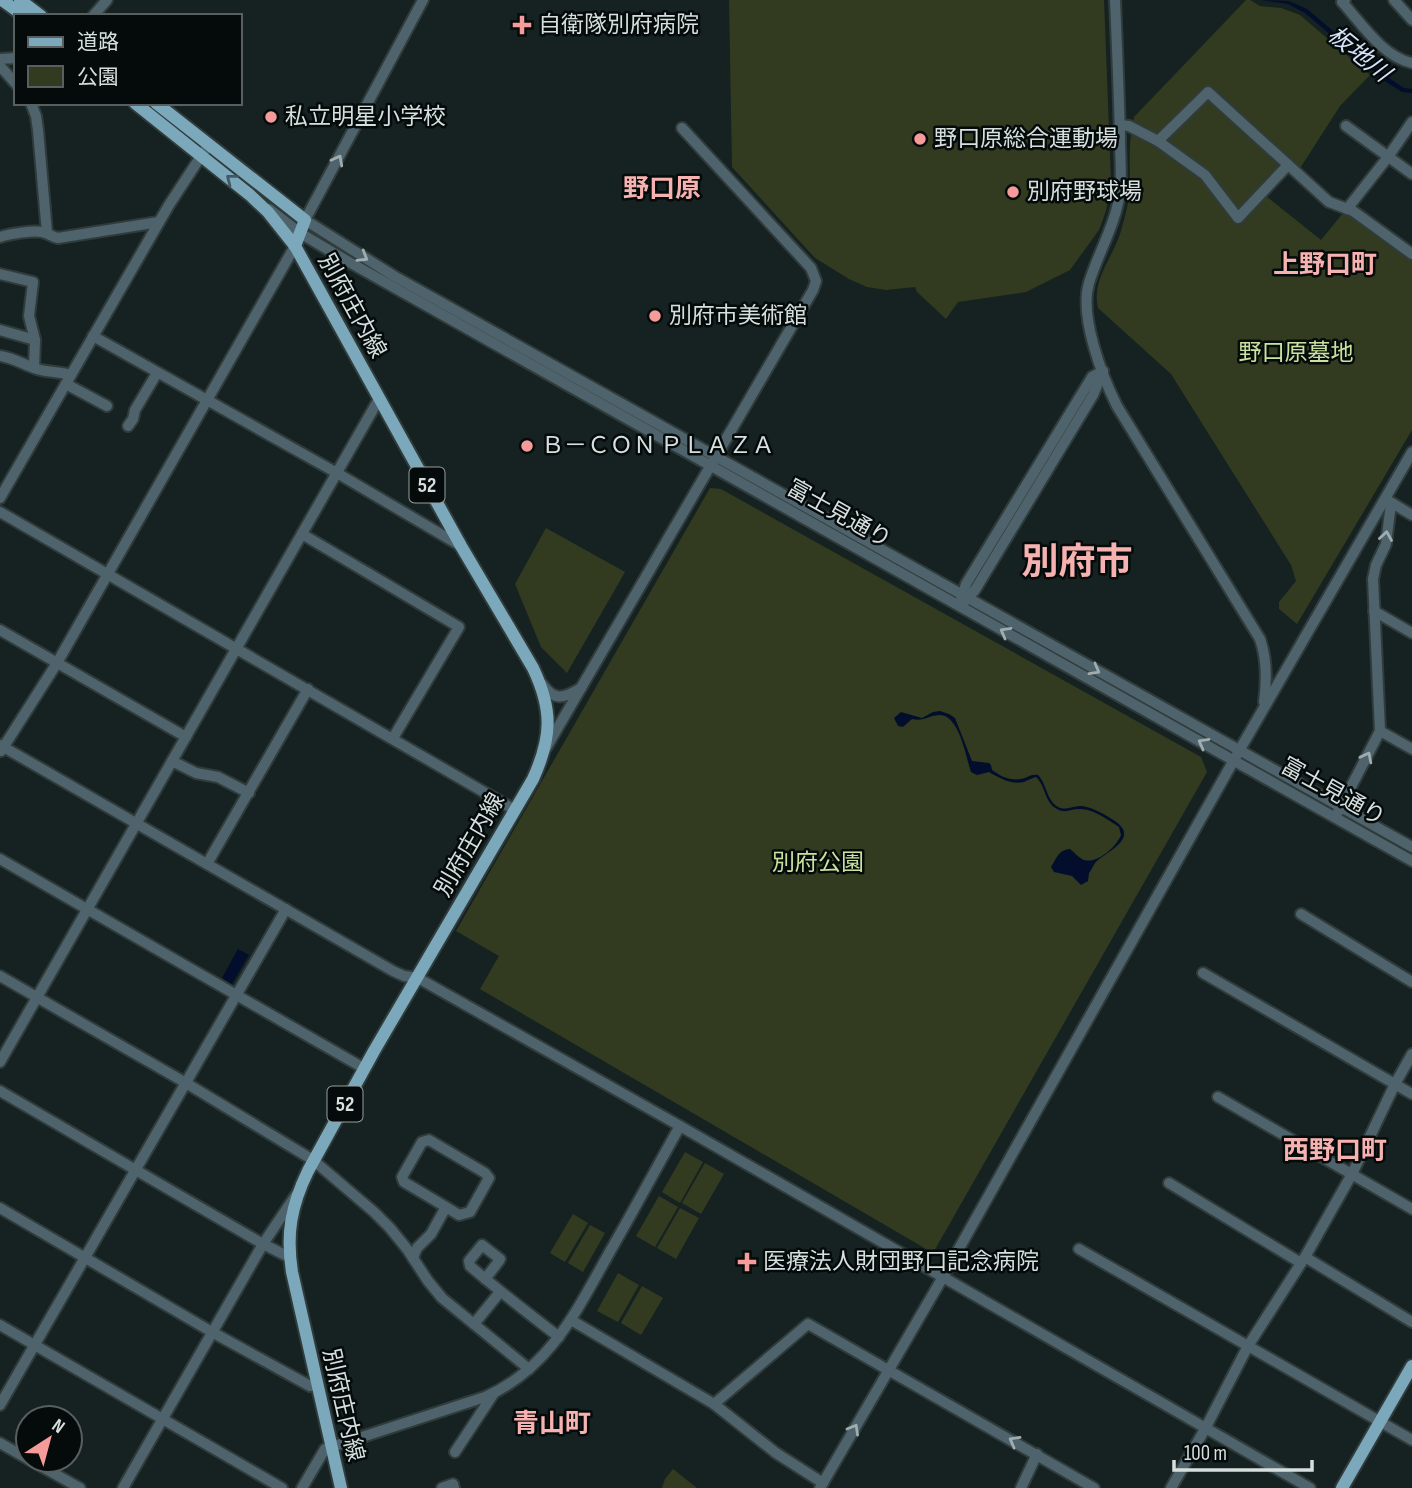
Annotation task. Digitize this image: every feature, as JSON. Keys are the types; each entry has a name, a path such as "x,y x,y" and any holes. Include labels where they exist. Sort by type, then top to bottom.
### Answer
{"main road":[{"path":"2,0 20,11"},
{"name":"別府庄内線","path":"137,105 250,195 268,212 295,246 538,679 548,710 543,753 533,779 313,1160 299,1190 290,1220 289,1257 341,1488"},
{"path":"159,105 303,226"},
{"name":"別府庄内線","path":"295,246 303,226"},
{"path":"1342,1488 1412,1366"}],"street":[{"path":"95,14 107,0"},
{"path":"250,195 303,226 423,0"},
{"path":"1115,0 1120,190 1118,204 1086,298 1089,326 1117,406 1259,639 1264,652 1266,674 1262,711"},
{"path":"1345,0 1342,2 1386,51 1412,63"},
{"path":"1394,0 1412,20"},
{"path":"0,66 14,82"},
{"path":"1158,141 1208,92 1329,202 1353,211 1412,254"},
{"path":"32,105 38,130 47,233"},
{"path":"1347,209 1412,122"},
{"path":"1120,125 1129,126 1158,141 1205,175 1238,218 1288,165"},
{"path":"1346,126 1412,174"},
{"path":"543,753 714,462 816,281 811,268 682,128"},
{"path":"0,498 159,222 209,145"},
{"path":"0,235 43,232 58,238 159,222"},
{"name":"富士見通り","path":"303,226 714,462 1411,852"},
{"path":"295,246 57,663 1,749 393,971 418,978 1310,1488"},
{"path":"0,274 33,282 29,316 35,340 34,368"},
{"path":"0,330 35,340"},
{"path":"93,336 461,546"},
{"path":"0,356 12,358 39,370 56,371 107,406"},
{"path":"963,600 975,590 1096,389 1103,371"},
{"path":"963,600 966,584 1092,377 1103,371"},
{"path":"128,426 157,373"},
{"path":"1087,404 1094,399 1105,398 1117,406"},
{"path":"0,1062 379,399"},
{"path":"571,1321 714,1404 822,1485 943,1278 1236,755 1388,501 1412,452"},
{"path":"1388,501 1412,515"},
{"path":"1388,501 1386,544 1373,579 1380,731 1338,813 1411,852"},
{"path":"0,512 514,810"},
{"path":"302,534 459,627 393,738"},
{"path":"1374,611 1412,633"},
{"path":"0,630 186,737"},
{"path":"538,679 548,692 556,696 569,696 583,687"},
{"path":"207,864 308,689"},
{"path":"1380,731 1412,749"},
{"path":"172,761 196,773 218,777 249,793"},
{"path":"0,859 360,1066"},
{"path":"0,1405 285,909"},
{"path":"1301,915 1412,982"},
{"path":"1203,973 1412,1094"},
{"path":"0,976 313,1160 383,1221 442,1298 529,1369"},
{"path":"1171,1488 1248,1346 1303,1260 1352,1174 1412,1054"},
{"path":"0,1091 289,1257"},
{"path":"1218,1097 1412,1209"},
{"path":"302,1488 325,1449 475,1401 510,1384 541,1360 571,1321 680,1126"},
{"path":"429,1140 489,1178 470,1212 459,1215 446,1207 404,1182 402,1177 422,1142 429,1140"},
{"path":"1169,1183 1412,1322"},
{"path":"123,1488 263,1244 299,1190"},
{"path":"413,1258 446,1207"},
{"path":"0,1208 212,1332 310,1386 317,1385"},
{"path":"1079,1249 1412,1440"},
{"path":"485,1279 559,1337"},
{"path":"474,1324 500,1292"},
{"path":"714,1404 808,1324 1094,1488"},
{"path":"0,1325 282,1488"},
{"path":"455,1452 494,1393"},
{"path":"1021,1488 1037,1454"},
{"path":"55,1474 80,1488"},
{"path":"442,1488 453,1484 454,1488"}],"green space":[{"name":"野口原総合運動場","path":"729,0 1104,0 1111,181 1106,211 1099,230 1070,270 1026,292 958,302 946,319 915,287 886,290 867,287 815,258 732,167"},
{"name":"野口原墓地","path":"1246,0 1300,15 1370,75 1340,106 1299,170 1290,168 1266,196 1321,240 1343,213 1351,214 1412,258 1412,430 1297,624 1279,609 1279,602 1296,581 1291,565 1171,374 1098,308 1097,298 1100,278 1118,240 1128,204 1130,144 1134,117"},
{"name":"別府公園","path":"710,488 721,489 1201,757 1207,772 933,1253 480,989 499,956 456,931"},
{"path":"546,528 625,572 567,673 541,647 515,584"},
{"path":"685,1152 703,1162 680,1203 662,1192"},
{"path":"705,1163 724,1174 701,1214 682,1203"},
{"path":"659,1196 678,1207 655,1247 636,1236"},
{"path":"680,1208 699,1218 676,1259 657,1248"},
{"path":"573,1214 588,1223 565,1262 550,1253"},
{"path":"590,1225 605,1233 583,1272 568,1263"},
{"path":"618,1273 639,1285 618,1322 597,1311"},
{"path":"642,1286 663,1298 641,1335 621,1323"},
{"path":"673,1469 697,1488 662,1488"}],"water":[{"name":"板地川","path":"1261,0 1289,1 1307,9 1389,78 1404,88 1412,89 1412,93 1402,92 1386,82 1305,13 1288,4"},
{"path":"940,711 955,718 972,761 989,763 992,770 1009,779 1038,775 1051,800 1058,807 1088,807 1119,824 1123,830 1122,841 1095,863 1088,881 1081,885 1072,876 1054,872 1051,867 1058,855 1070,849 1084,860 1101,857 1119,839 1119,827 1089,810 1057,809 1050,802 1036,777 1015,783 989,772 977,775 971,772 957,730 947,717 940,715 920,720 912,719 903,727 898,726 894,718 901,712 922,718"},
{"path":"238,949 249,955 232,984 222,978"}],"place":[{"name":"自衛隊別府病院","path":"522,25"},
{"name":"私立明星小学校","path":"271,117"},
{"name":"野口原総合運動場","path":"920,139"},
{"name":"別府野球場","path":"1013,192"},
{"name":"別府市美術館","path":"655,316"},
{"name":"Ｂ－ＣＯＮ ＰＬＡＺＡ","path":"527,446"},
{"name":"医療法人財団野口記念病院","path":"747,1262"}],"district":[{"name":"野口原","path":"662,189"},
{"name":"上野口町","path":"1325,265"},
{"name":"別府市","path":"1077,563"},
{"name":"西野口町","path":"1335,1151"},
{"name":"青山町","path":"552,1424"}]}
